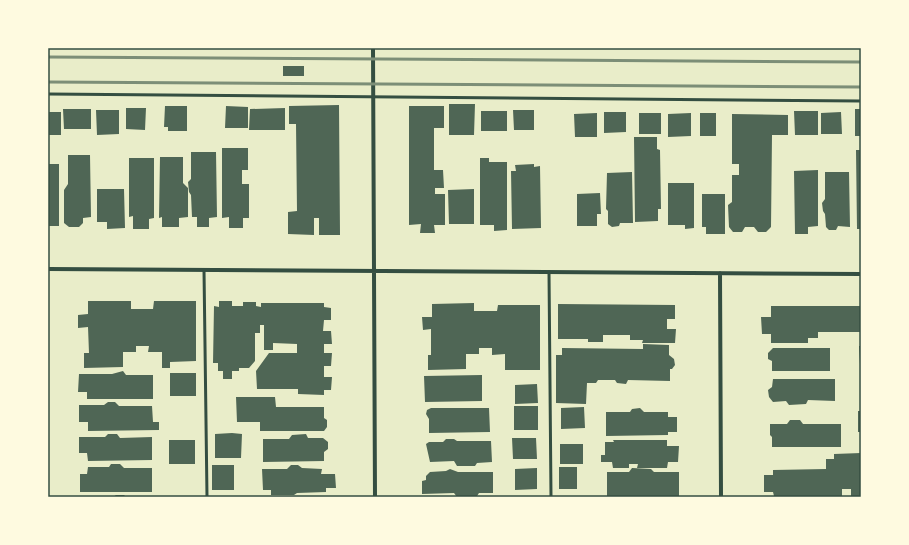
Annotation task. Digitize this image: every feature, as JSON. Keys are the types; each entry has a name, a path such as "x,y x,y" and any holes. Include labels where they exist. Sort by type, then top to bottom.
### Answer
{"street":[{"path":"373,48 375,497"},
{"path":"48,269 861,274"},
{"path":"720,273 721,497"}],"lane":[{"path":"48,94 861,101"},
{"path":"204,270 207,497"},
{"path":"549,272 551,497"}],"building":[{"path":"283,66 304,66 304,76 283,76"},
{"path":"449,104 475,104 474,135 449,135"},
{"path":"339,105 340,235 319,235 319,218 314,218 314,235 288,234 288,212 297,211 296,124 289,124 289,106"},
{"path":"165,106 187,106 187,131 168,131 168,127 164,127"},
{"path":"226,106 248,107 248,128 225,128"},
{"path":"409,106 444,106 444,128 434,128 434,170 443,170 444,188 435,188 435,194 445,194 445,225 434,225 435,233 420,233 421,224 409,225"},
{"path":"126,108 146,108 145,130 126,129"},
{"path":"285,108 285,130 249,130 250,109"},
{"path":"63,109 91,109 91,129 64,129"},
{"path":"855,109 861,109 861,136 855,136"},
{"path":"96,110 119,110 119,134 97,135"},
{"path":"513,110 534,110 534,130 514,130"},
{"path":"481,111 507,111 507,131 481,131"},
{"path":"794,111 818,111 818,135 795,135"},
{"path":"48,112 61,112 61,135 48,135"},
{"path":"604,112 626,112 626,132 604,133"},
{"path":"841,112 842,134 821,134 821,113"},
{"path":"597,113 597,137 575,137 574,114"},
{"path":"639,113 661,113 661,134 639,134"},
{"path":"691,113 691,136 668,137 668,114"},
{"path":"700,113 716,113 716,136 700,136"},
{"path":"732,114 788,115 788,135 772,135 771,227 766,232 758,232 754,227 745,227 742,232 733,232 729,227 728,205 732,202 732,175 739,175 739,164 732,164"},
{"path":"634,137 657,137 657,149 660,150 661,209 658,209 658,221 635,222"},
{"path":"222,148 248,148 248,170 242,170 242,184 249,184 249,218 243,218 243,228 229,228 229,217 222,218"},
{"path":"856,150 861,150 861,229 857,229"},
{"path":"191,152 216,152 217,217 209,218 209,227 197,227 197,217 192,217 191,195 189,192 188,182 191,179"},
{"path":"68,155 90,155 91,217 83,218 83,223 79,227 69,227 64,223 64,190 68,184"},
{"path":"160,157 183,157 183,183 188,188 188,217 179,218 179,227 162,227 162,217 159,218"},
{"path":"129,158 154,158 154,218 149,219 149,229 133,229 133,216 129,217"},
{"path":"480,158 489,158 489,162 507,162 507,230 494,231 494,225 480,225"},
{"path":"48,164 59,164 59,226 48,226"},
{"path":"534,164 534,167 540,166 541,228 512,229 511,171 516,171 515,165"},
{"path":"818,170 818,226 808,227 808,234 795,234 794,171"},
{"path":"632,172 633,223 620,223 619,226 612,227 608,224 608,211 606,209 607,173"},
{"path":"825,172 849,172 850,227 838,226 836,230 829,230 826,227 822,203 825,199"},
{"path":"668,183 694,183 694,228 685,229 685,225 668,225"},
{"path":"97,189 124,189 125,228 107,229 107,222 97,222"},
{"path":"474,189 474,224 449,224 448,190"},
{"path":"600,193 601,214 597,214 597,226 577,226 577,194"},
{"path":"702,194 725,194 725,234 706,234 706,227 702,227"},
{"path":"88,301 131,301 131,309 153,309 154,301 196,301 196,361 170,362 170,368 162,368 162,352 148,352 149,346 136,346 136,352 123,352 123,367 84,368 84,353 89,353 88,327 78,328 78,315 88,314"},
{"path":"219,301 232,301 232,306 243,306 243,302 256,302 256,306 261,307 261,303 324,303 324,307 331,308 331,320 324,320 323,331 331,331 332,344 324,344 324,353 332,353 331,366 324,366 324,377 332,377 331,390 324,390 324,395 298,394 298,389 257,389 256,371 269,353 297,353 297,344 273,343 273,350 264,350 264,325 260,325 260,333 255,333 255,361 249,368 239,368 239,371 232,371 232,379 223,379 223,371 218,371 218,363 213,363 214,306 219,307"},
{"path":"474,303 474,311 497,311 498,305 540,305 540,370 505,370 505,354 492,355 492,348 479,348 479,354 466,354 466,369 428,370 428,355 431,355 431,329 423,330 422,317 432,317 432,304"},
{"path":"558,304 675,305 675,319 667,319 667,329 676,329 675,343 642,343 643,340 630,340 630,335 603,335 603,342 588,342 588,339 558,339"},
{"path":"771,306 861,306 861,332 818,332 818,338 808,338 808,343 771,343 771,334 762,334 761,317 771,317"},
{"path":"643,344 669,345 669,355 674,359 675,365 672,369 670,369 670,381 628,380 626,384 617,383 615,380 598,380 596,383 587,383 586,404 556,403 556,355 562,355 562,348 643,349"},
{"path":"859,346 861,346 861,364 860,364"},
{"path":"773,348 830,348 830,371 772,371 772,361 768,359 768,353"},
{"path":"123,371 126,375 153,375 153,399 87,399 87,392 78,392 79,374 112,374"},
{"path":"170,373 196,373 196,396 170,396"},
{"path":"482,375 482,401 425,402 424,376"},
{"path":"773,379 835,379 835,401 808,400 806,404 789,405 786,401 773,402 769,397 768,390 772,387"},
{"path":"537,384 538,403 515,404 515,385"},
{"path":"236,397 275,397 276,407 324,407 324,418 327,420 327,427 324,431 260,431 260,422 237,422"},
{"path":"108,402 115,402 119,406 152,406 153,422 159,422 159,430 88,431 88,422 79,422 79,405 104,405"},
{"path":"514,406 538,406 538,430 514,430"},
{"path":"584,407 585,428 561,429 561,408"},
{"path":"431,408 489,408 490,432 429,433 429,419 426,414 427,410"},
{"path":"640,408 644,412 668,412 668,417 677,417 677,432 668,432 668,435 606,436 606,412 630,412 632,409"},
{"path":"858,411 861,411 861,432 858,432"},
{"path":"790,420 800,420 803,424 841,424 841,447 772,447 770,424 787,424"},
{"path":"108,434 117,434 120,438 152,437 152,460 88,461 87,453 79,453 79,437 105,437"},
{"path":"215,434 242,434 241,458 215,458"},
{"path":"306,434 308,438 323,438 328,442 328,449 324,452 324,461 263,462 263,439 289,439 292,435"},
{"path":"512,438 536,438 537,459 513,459"},
{"path":"446,439 454,439 457,441 491,441 492,462 477,463 475,466 457,466 454,461 430,462 426,444 429,442 443,442"},
{"path":"169,440 195,440 195,464 169,464"},
{"path":"613,440 667,440 667,446 679,446 678,462 668,462 667,468 637,468 638,464 629,464 629,468 613,468 612,462 601,462 601,455 605,455 605,442 614,442"},
{"path":"560,444 583,444 583,464 560,464"},
{"path":"861,453 861,497 851,497 851,489 842,489 842,497 774,496 773,492 764,492 764,475 773,475 773,470 826,469 826,459 834,459 834,454"},
{"path":"111,464 120,464 124,468 152,468 152,492 80,492 80,474 87,474 88,467 109,467"},
{"path":"212,465 234,465 234,490 212,490"},
{"path":"291,465 298,465 302,468 322,469 321,474 335,474 336,488 326,488 326,492 297,493 294,495 271,495 271,490 263,490 262,469 287,469"},
{"path":"559,467 577,467 577,489 559,489"},
{"path":"537,468 537,489 515,490 515,469"},
{"path":"632,468 651,469 654,472 679,472 679,496 607,496 607,472 629,472"},
{"path":"450,469 458,472 493,472 493,493 479,493 477,496 457,497 454,493 422,494 422,481 426,480 426,476 430,472 446,471"},
{"path":"116,495 124,495 126,497 113,497"}],"railway":[{"path":"48,57 861,62"},
{"path":"48,82 861,87"}]}
